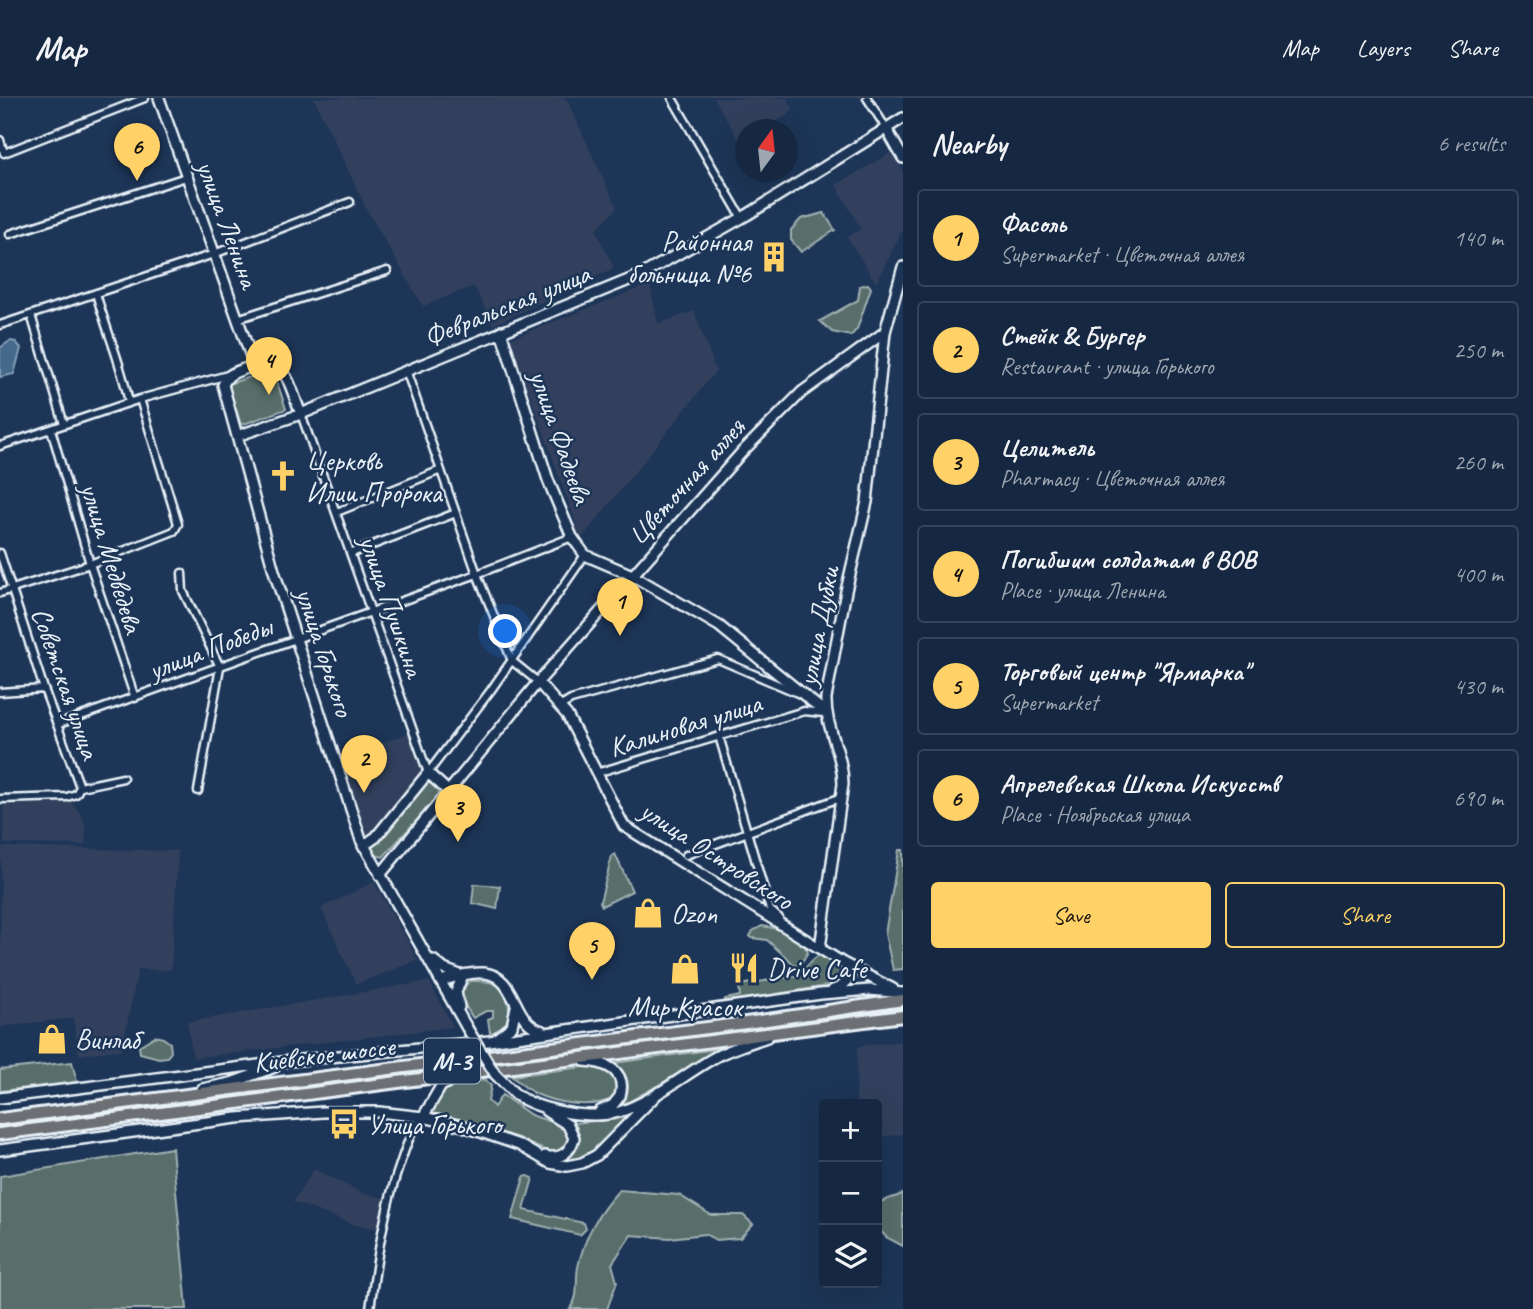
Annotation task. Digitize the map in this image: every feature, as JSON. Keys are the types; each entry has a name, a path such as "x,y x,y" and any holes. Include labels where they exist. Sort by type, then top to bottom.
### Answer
{"highway":[{"name":"Киевское шоссе","path":"0,1119 664,1033 901,995"},
{"name":"Киевское шоссе","path":"0,1134 903,1016"}],"main road":[{"name":"улица Ленина","path":"159,98 254,365"},
{"name":"Февральская улица","path":"237,436 301,414 641,275 742,218 903,118"},
{"path":"886,128 903,158"},
{"name":"улица Дубки","path":"820,948 842,797 842,763 826,713 827,698 846,591 867,502 885,332 903,267"},
{"name":"улица Фадеева","path":"501,331 548,480 572,537 585,555"},
{"name":"Цветочная аллея","path":"380,875 538,682 742,452 792,401 885,332"},
{"path":"228,375 254,365 268,362 275,364 282,370 301,414"},
{"name":"улица Горького","path":"228,375 222,389 271,561 363,845 467,1028"},
{"path":"585,555 632,576 719,626 826,713"},
{"name":"улица Островского","path":"538,682 561,706 575,728 624,826 820,948"},
{"path":"363,845 376,837 428,773 449,792"},
{"path":"820,948 901,995"},
{"path":"425,951 440,967 463,975"},
{"path":"821,994 840,988 846,982 848,972 843,963"},
{"path":"441,981 482,973 499,978 509,989 516,1006 529,1025 548,1032"},
{"path":"463,975 456,995 467,1028 495,1074 515,1094 568,1125 573,1135 568,1151 558,1157 533,1153"},
{"path":"0,1098 290,1061 489,1041 821,994 863,990 901,995"},
{"path":"489,1041 510,1028 516,1006"},
{"path":"541,1108 564,1112 617,1112 659,1092 723,1053 781,1032"},
{"path":"185,1094 237,1081 290,1061"},
{"path":"568,1061 600,1063 611,1068 621,1079 622,1092 615,1103 589,1113"},
{"path":"423,1117 440,1086 468,1073"},
{"path":"0,1150 237,1118 379,1112 423,1117 480,1132 533,1153 550,1163 561,1166 578,1165 597,1155 659,1092"}],"street":[{"path":"0,140 4,153 145,98"},
{"path":"672,98 742,218"},
{"path":"867,98 886,128"},
{"path":"10,234 186,177"},
{"path":"0,325 214,254 350,202"},
{"path":"237,319 387,271"},
{"path":"96,293 105,328 125,380 129,403"},
{"path":"30,315 64,424"},
{"path":"406,370 477,574 512,662 538,682"},
{"path":"0,446 140,399 228,375"},
{"path":"0,593 90,564 174,531 178,523 140,399"},
{"name":"улица Пушкина","path":"301,414 373,611 428,773"},
{"name":"улица Медведева","path":"51,429 90,564 135,698"},
{"path":"337,512 441,470"},
{"path":"352,553 456,513"},
{"name":"улица Победы","path":"59,724 477,574 572,537"},
{"name":"Советская улица","path":"0,553 44,690 59,724 80,787"},
{"path":"428,773 512,662 585,555"},
{"path":"181,573 183,591 220,667 198,790"},
{"path":"561,706 570,700 718,659 802,695"},
{"path":"0,692 44,690"},
{"name":"Калиновая улица","path":"596,773 804,711 826,713"},
{"path":"719,736 770,910 775,918"},
{"path":"0,799 67,797 76,794 80,787 123,778"},
{"path":"686,855 842,797"},
{"path":"370,1309 388,1200 409,1137 414,1126 423,1117"}],"shaded area":[{"path":"314,98 566,98 617,208 596,230 614,268 493,325 474,286 423,306 366,208"},
{"path":"714,98 787,98 794,111 780,119 735,119 735,134"},
{"path":"892,152 903,171 903,229 876,283 847,237 861,229 836,185"},
{"path":"650,284 658,324 694,311 716,371 581,539 575,533 576,523 510,339"},
{"path":"10,341 16,342 21,348 14,374 0,377 0,348"},
{"path":"409,733 422,769 381,825 368,837 363,835 341,758"},
{"path":"69,799 82,816 86,828 85,845 4,844 3,800"},
{"path":"1,847 178,851 171,970 138,969 122,1049 79,1055 73,1018 0,1027"},
{"path":"374,882 418,960 356,984 321,908"},
{"path":"429,981 453,1027 193,1058 187,1022"},
{"path":"903,1041 903,1134 882,1136 882,1099 856,1099 857,1050 860,1046"},
{"path":"314,1169 364,1194 385,1198 378,1229 352,1224 293,1202"}],"green space":[{"path":"824,213 835,230 801,252 791,240 791,230 801,219"},
{"path":"868,284 871,288 857,329 851,336 832,332 820,321 858,300 860,286"},
{"path":"273,370 286,409 241,425 228,384"},
{"path":"430,781 441,790 440,795 383,857 375,855 372,848 425,783"},
{"path":"899,850 903,850 903,969 893,970 885,934"},
{"path":"615,854 632,891 602,906 600,902 612,856"},
{"path":"474,884 500,886 497,909 472,903"},
{"path":"762,926 789,934 801,941 808,952 798,968 767,940 750,936"},
{"path":"820,955 843,971 839,984 725,1002 725,999 740,996 739,985 796,976"},
{"path":"471,981 495,984 506,996 508,1019 498,1030 490,1033 488,1019 493,1017 493,1011 486,1011 473,1018 464,1003 462,989"},
{"path":"155,1036 170,1043 171,1052 167,1057 159,1058 140,1053 139,1046"},
{"path":"724,1048 621,1106 627,1094 628,1083 623,1072 614,1063"},
{"path":"72,1062 77,1082 0,1091 0,1070"},
{"path":"592,1066 612,1072 618,1084 615,1098 585,1104 553,1100 534,1093 511,1076"},
{"path":"486,1080 491,1086 488,1101 494,1107 502,1095 531,1115 563,1126 568,1134 566,1147 555,1153 547,1151 485,1126 432,1113 442,1095 452,1086"},
{"path":"637,1108 596,1151 584,1159 562,1163 578,1146 579,1135 575,1123 612,1119"},
{"path":"172,1148 187,1309 0,1309 0,1176"},
{"path":"524,1177 533,1178 524,1210 584,1223 586,1229 580,1235 512,1219"},
{"path":"619,1190 679,1195 711,1215 743,1215 753,1224 740,1238 716,1240 705,1234 669,1238 631,1235 612,1264 617,1282 607,1309 570,1309 575,1299 581,1255 589,1235 605,1207"},
{"path":"903,1194 903,1246 882,1233 882,1201"}],"place":[{"name":"Апрелевская Школа Искусств","path":"137,181"},
{"name":"Районная больница №6","path":"774,257"},
{"name":"Погибшим солдатам в ВОВ","path":"269,395"},
{"name":"Церковь Илии Пророка","path":"283,476"},
{"name":"Фасоль","path":"620,636"},
{"name":"Стейк & Бургер","path":"364,793"},
{"name":"Целитель","path":"458,842"},
{"name":"Ozon","path":"648,913"},
{"name":"Drive Cafe","path":"744,968"},
{"name":"Мир Красок","path":"685,969"},
{"name":"Торговый центр \"Ярмарка\"","path":"592,980"},
{"name":"Винлаб","path":"52,1039"},
{"name":"Улица Горького","path":"344,1124"}]}
